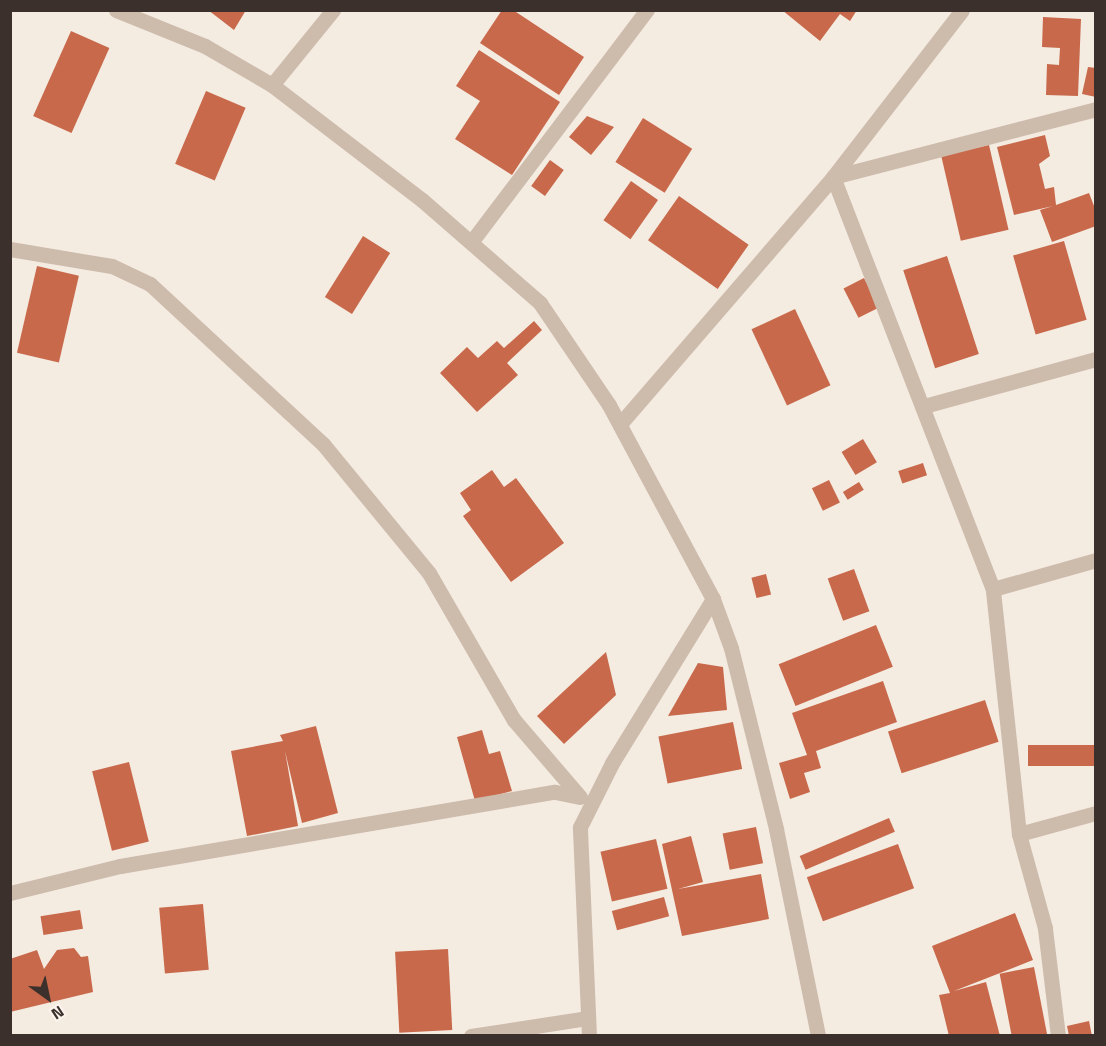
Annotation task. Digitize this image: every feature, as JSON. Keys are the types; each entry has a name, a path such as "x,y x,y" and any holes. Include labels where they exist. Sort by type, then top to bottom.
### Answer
{"street":[{"path":"116,10 205,46 272,85 472,241 540,303 620,424 713,599 731,648 776,829 818,1035"},
{"path":"272,85 333,10"},
{"path":"472,241 647,10"},
{"path":"620,424 833,177 962,10"},
{"path":"833,177 1095,110"},
{"path":"833,177 924,406 993,589 1019,834 1045,928 1058,1035"},
{"path":"10,249 112,266 150,284 323,444 429,573 514,720 579,797 555,792 120,866 10,893"},
{"path":"924,406 1095,359"},
{"path":"993,589 1095,560"},
{"path":"589,1035 580,827 612,763 713,599"},
{"path":"1019,834 1095,813"},
{"path":"471,1035 587,1018"}],"building":[{"path":"208,10 246,10 234,30"},
{"path":"502,10 513,10 584,57 559,95 480,43"},
{"path":"782,10 857,10 850,21 840,14 820,41"},
{"path":"1043,17 1081,19 1078,96 1046,95 1047,64 1059,65 1060,48 1042,47"},
{"path":"71,31 109,48 72,133 33,116"},
{"path":"479,50 560,102 512,175 455,139 480,101 456,86"},
{"path":"1088,67 1096,68 1096,97 1082,94"},
{"path":"206,91 246,108 215,181 175,164"},
{"path":"587,116 614,127 591,155 569,137"},
{"path":"643,118 692,149 665,193 615,162"},
{"path":"1045,135 1050,156 1039,164 1045,189 1054,187 1056,205 1089,193 1096,211 1096,226 1052,242 1040,210 1053,206 1014,215 997,147"},
{"path":"989,145 1009,230 961,241 941,156"},
{"path":"550,160 564,170 545,196 531,186"},
{"path":"631,181 658,200 631,239 603,220"},
{"path":"679,196 749,245 718,289 648,240"},
{"path":"363,236 390,253 352,314 325,297"},
{"path":"1064,241 1087,320 1036,334 1013,256"},
{"path":"947,256 979,354 935,368 903,270"},
{"path":"37,266 79,276 59,362 17,353"},
{"path":"864,278 879,307 858,318 844,288"},
{"path":"795,309 830,385 787,405 751,329"},
{"path":"534,321 542,330 507,363 518,375 477,412 440,373 467,347 478,358 497,341 504,348"},
{"path":"863,439 877,462 855,475 842,452"},
{"path":"923,463 927,475 902,483 898,471"},
{"path":"492,470 504,487 516,478 564,543 511,582 463,516 471,510 460,493"},
{"path":"829,480 840,502 823,511 812,488"},
{"path":"859,482 864,490 848,500 843,492"},
{"path":"854,569 869,611 843,621 828,579"},
{"path":"766,574 771,594 757,598 751,578"},
{"path":"876,625 893,667 796,706 779,664"},
{"path":"606,652 616,695 564,744 537,716"},
{"path":"698,663 723,667 727,710 668,716"},
{"path":"883,681 897,722 816,751 821,768 804,773 810,792 790,799 779,763 807,755 792,713"},
{"path":"985,700 999,742 902,773 888,732"},
{"path":"733,722 742,769 668,784 658,737"},
{"path":"316,726 338,813 302,823 285,751 298,826 247,836 231,751 283,741 280,735"},
{"path":"482,730 489,754 500,751 512,791 475,801 457,737"},
{"path":"1028,745 1096,745 1096,766 1028,766"},
{"path":"129,762 149,842 112,851 92,771"},
{"path":"889,818 895,832 806,870 800,856"},
{"path":"756,827 763,863 730,870 723,833"},
{"path":"691,836 703,882 678,889 761,874 769,919 682,936 662,844"},
{"path":"656,839 667,889 612,902 600,852"},
{"path":"898,844 914,888 823,921 807,877"},
{"path":"664,897 669,916 617,930 612,911"},
{"path":"203,904 209,970 165,974 159,908"},
{"path":"80,910 83,929 43,935 40,916"},
{"path":"1015,913 1033,960 954,991 986,982 1000,1036 949,1036 939,995 950,993 932,946"},
{"path":"74,948 81,957 88,956 93,992 10,1012 10,959 37,950 44,969 57,950"},
{"path":"448,949 452,1030 399,1033 395,952"},
{"path":"1034,967 1047,1036 1012,1036 1000,974"},
{"path":"1089,1021 1092,1036 1069,1036 1067,1026"}]}
